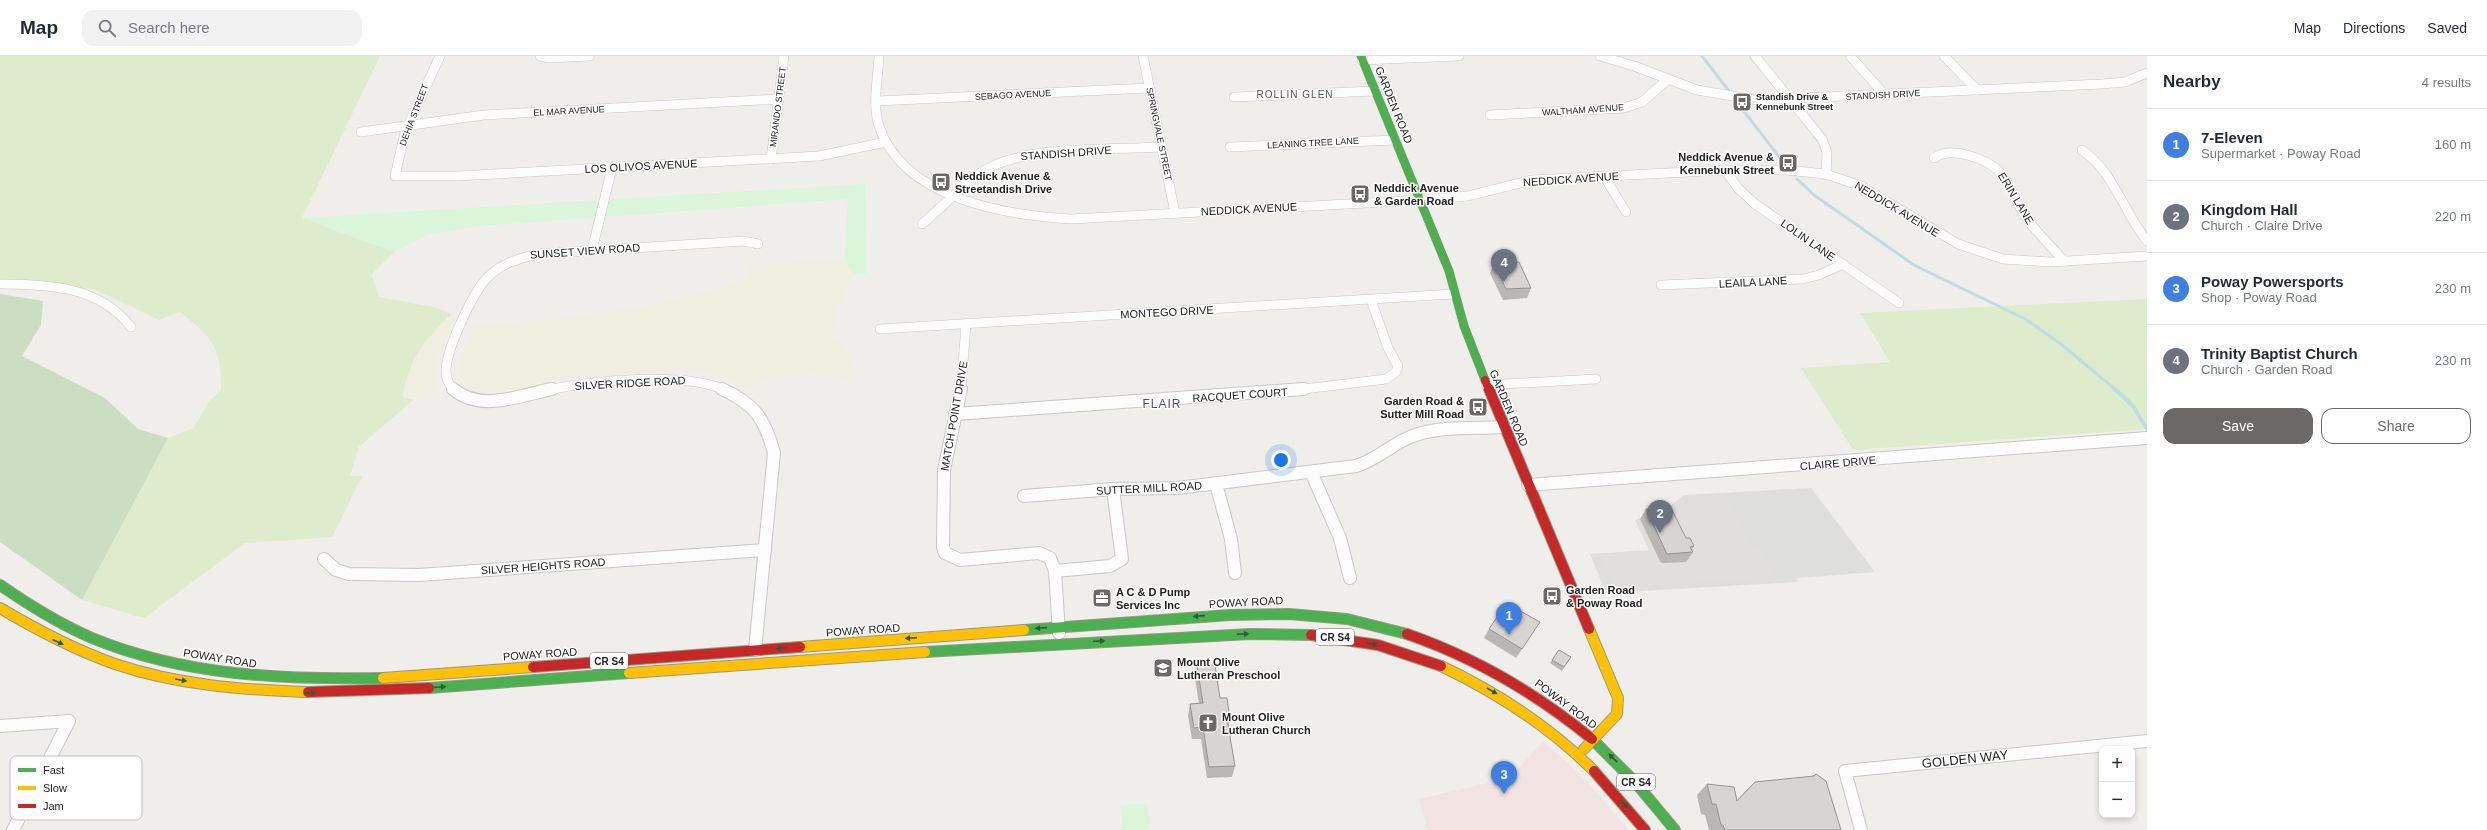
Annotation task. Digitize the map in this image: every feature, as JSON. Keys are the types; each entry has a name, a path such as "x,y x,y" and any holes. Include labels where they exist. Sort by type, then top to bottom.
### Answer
{"main road":[{"name":"GARDEN ROAD","path":"1362,58 1449,271 1453,294 1462,326 1618,698 1617,714 1592,739 1579,755"},
{"name":"POWAY ROAD","path":"0,585 22,602 51,620 95,641 139,655 187,666 249,676 320,680 372,678 1260,612 1308,612 1372,622 1436,642 1499,671 1564,714 1592,739 1631,777 1675,830"},
{"name":"CR S4","path":"0,608 33,630 117,666 219,687 278,693 384,691 1060,643 1279,633 1315,634 1372,644 1427,660 1483,686 1530,716 1579,755 1645,830"},
{"path":"754,664 755,650"}],"street":[{"name":"DEHIA STREET","path":"395,176 395,166 410,124 440,56"},
{"path":"541,56 549,58 590,56"},
{"name":"MIRANDO STREET","path":"771,159 784,56"},
{"name":"NEDDICK AVENUE","path":"879,56 877,101 879,126 886,142 898,160 912,173 955,196 995,210 1041,218 1071,218 1420,200 1468,196 1524,181 1772,168 1826,175 1862,186 1941,235 1971,250 2017,262 2147,256"},
{"name":"SPRINGVALE STREET","path":"1143,56 1175,213"},
{"path":"1362,58 1458,56"},
{"name":"STANDISH DRIVE","path":"1600,56 1613,57 1667,80 1725,97 1756,101 1791,101 2111,84 2132,80 2147,73"},
{"path":"1755,56 1825,145 1828,157 1826,175"},
{"path":"1850,56 1885,95"},
{"path":"1944,56 1978,90"},
{"name":"WALTHAM AVENUE","path":"1490,115 1624,108 1642,102 1667,80"},
{"name":"SEBAGO AVENUE","path":"877,101 1149,88"},
{"path":"1234,97 1375,91"},
{"name":"EL MAR AVENUE","path":"360,132 484,115 778,99"},
{"name":"LEANING TREE LANE","path":"1230,147 1395,140"},
{"name":"LOS OLIVOS AVENUE","path":"395,176 452,176 829,155 886,142"},
{"name":"STANDISH DRIVE","path":"922,224 982,172 1005,160 1017,156 1161,147"},
{"path":"2082,150 2093,156 2103,167 2136,227 2147,241"},
{"name":"ERIN LANE","path":"1934,158 1942,153 1956,153 1979,158 1997,168 2008,180 2017,202 2029,222 2064,261"},
{"path":"592,250 612,168"},
{"name":"LOLIN LANE","path":"1725,170 1738,188 1755,204 1899,303"},
{"path":"1604,176 1626,212"},
{"name":"SUNSET VIEW ROAD","path":"448,361 476,292 483,280 494,270 509,262 532,254 744,240 758,244"},
{"name":"LEAILA LANE","path":"1661,285 1792,280 1812,277 1843,264"},
{"path":"0,284 57,287 76,291 108,303 124,314 131,327"},
{"name":"MONTEGO DRIVE","path":"880,329 1453,294"},
{"name":"RACQUET COURT","path":"955,414 1270,393 1386,379 1396,372 1398,366 1388,348 1371,300"},
{"name":"MATCH POINT DRIVE","path":"966,324 963,372 947,450 943,491 942,540 946,553 960,560 1039,553 1050,558 1055,570"},
{"name":"SILVER RIDGE ROAD","path":"448,361 445,373 452,388 461,395 477,401 505,400 581,385 662,380 697,381 732,393 759,414 769,430 773,446 755,650"},
{"path":"1486,385 1596,379"},
{"name":"SUTTER MILL ROAD","path":"1024,496 1113,489 1178,488 1310,472 1365,464 1382,456 1409,438 1423,433 1504,427"},
{"name":"CLAIRE DRIVE","path":"1528,485 2147,438"},
{"path":"1310,472 1340,538 1350,578"},
{"path":"1216,484 1231,539 1236,573"},
{"path":"1060,643 1055,570 1110,566 1122,559 1124,551 1116,517 1113,489"},
{"name":"SILVER HEIGHTS ROAD","path":"324,559 336,570 349,574 419,576 765,550"},
{"path":"0,726 69,721 51,756"},
{"name":"GOLDEN WAY","path":"1861,830 1845,771 2147,741"},
{"path":"12,830 17,820"}],"shaded area":[{"path":"1811,488 1875,572 1797,578 1798,582 1606,593 1590,554 1649,550 1635,520 1665,510 1684,495"},
{"path":"1725,494 1751,543 1742,544 1748,555 1750,554 1747,547 1759,546 1775,576 1614,589 1600,555 1655,550 1661,563 1693,562 1669,513 1678,512 1673,504 1686,498"},
{"path":"1543,741 1582,776 1629,830 1427,830 1419,799 1510,778"}],"green space":[{"path":"0,56 380,56 302,218 394,252 372,274 379,297 434,307 451,314 426,341 414,360 403,395 405,398 413,400 359,447 350,476 362,476 332,537 245,543 144,618 82,600 168,438 194,428 208,402 221,390 220,364 217,353 207,337 180,312 159,320 94,289 68,289 0,280"},
{"path":"865,184 867,273 854,274 844,259 848,199 480,226 430,234 394,252 302,218"},
{"path":"821,259 844,259 854,274 838,309 832,338 842,342 857,371 845,380 815,374 765,378 748,390 732,381 714,375 680,370 568,377 495,393 472,389 459,377 458,364 473,326 545,320 644,306 721,288 749,278 748,266"},
{"path":"0,294 43,301 41,325 22,356 105,398 138,429 168,438 82,600 0,542"},
{"path":"2147,299 2147,429 1853,450 1801,368 1890,362 1860,313"},
{"path":"451,314 455,314 434,367 435,388 422,399 405,398 403,395 406,376 414,356"},
{"path":"1147,803 1150,830 1123,830 1120,805"}],"building":[{"path":"1519,262 1531,288 1506,289 1494,263"},
{"path":"1671,508 1686,538 1690,538 1694,546 1690,547 1693,552 1667,554 1646,509"},
{"path":"1513,607 1540,622 1522,649 1489,629 1503,608"},
{"path":"1559,650 1571,657 1564,667 1552,660"},
{"name":"Mount Olive Lutheran Church","path":"1215,665 1220,698 1227,698 1230,719 1227,719 1235,766 1209,767 1203,727 1194,728 1190,704 1203,703 1197,666"},
{"path":"1816,774 1826,781 1841,830 1725,830 1723,825 1721,825 1716,804 1712,804 1707,784 1734,787 1737,801 1755,782 1814,776"}],"waterway":[{"path":"1702,56 1729,91"},
{"path":"1740,106 1783,162"},
{"path":"1797,179 1814,195 1914,265 2025,319 2061,344 2116,390"},
{"path":"2115,389 2133,406 2147,429"}],"traffic: fast":[{"path":"1361,56 1449,271 1464,326 1485,380"},
{"path":"0,585 44,614 80,633 127,650 162,660 199,668 235,673 309,678 383,678"},
{"path":"1024,630 1230,615 1289,614 1347,619 1376,625 1407,634"},
{"path":"925,652 1250,634 1311,635"},
{"path":"429,688 629,673"},
{"path":"1592,739 1635,782 1675,830"}],"traffic: slow":[{"path":"0,608 77,649 115,664 142,672 197,684 253,690 308,692"},
{"path":"1584,749 1617,714 1618,698 1589,629"},
{"path":"800,647 1024,630"},
{"path":"629,673 925,652"},
{"path":"1441,666 1503,698 1522,711 1560,739 1594,771"},
{"path":"383,678 533,667"}],"traffic: jam":[{"path":"1485,380 1589,629"},
{"path":"1407,634 1457,653 1505,677 1550,706 1592,739"},
{"path":"1311,635 1328,636 1378,645 1410,654 1441,666"},
{"path":"533,667 800,647"},
{"path":"308,692 429,688"},
{"path":"1594,771 1645,830"}],"place":[{"name":"Standish Drive & Kennebunk Street","path":"1742,102"},
{"name":"Neddick Avenue & Kennebunk Street","path":"1788,163"},
{"name":"Neddick Avenue & Streetandish Drive","path":"941,182"},
{"name":"Neddick Avenue & Garden Road","path":"1360,194"},
{"name":"Trinity Baptist Church","path":"1504,282"},
{"name":"Garden Road & Sutter Mill Road","path":"1478,407"},
{"name":"Kingdom Hall","path":"1660,533"},
{"name":"Garden Road & Poway Road","path":"1552,596"},
{"name":"A C & D Pump Services Inc","path":"1102,598"},
{"name":"7-Eleven","path":"1509,635"},
{"name":"Mount Olive Lutheran Preschool","path":"1163,668"},
{"name":"Mount Olive Lutheran Church","path":"1208,723"},
{"name":"Poway Powersports","path":"1504,794"}],"district":[{"name":"ROLLIN GLEN","path":"1295,94"},
{"name":"FLAIR","path":"1162,404"}]}
